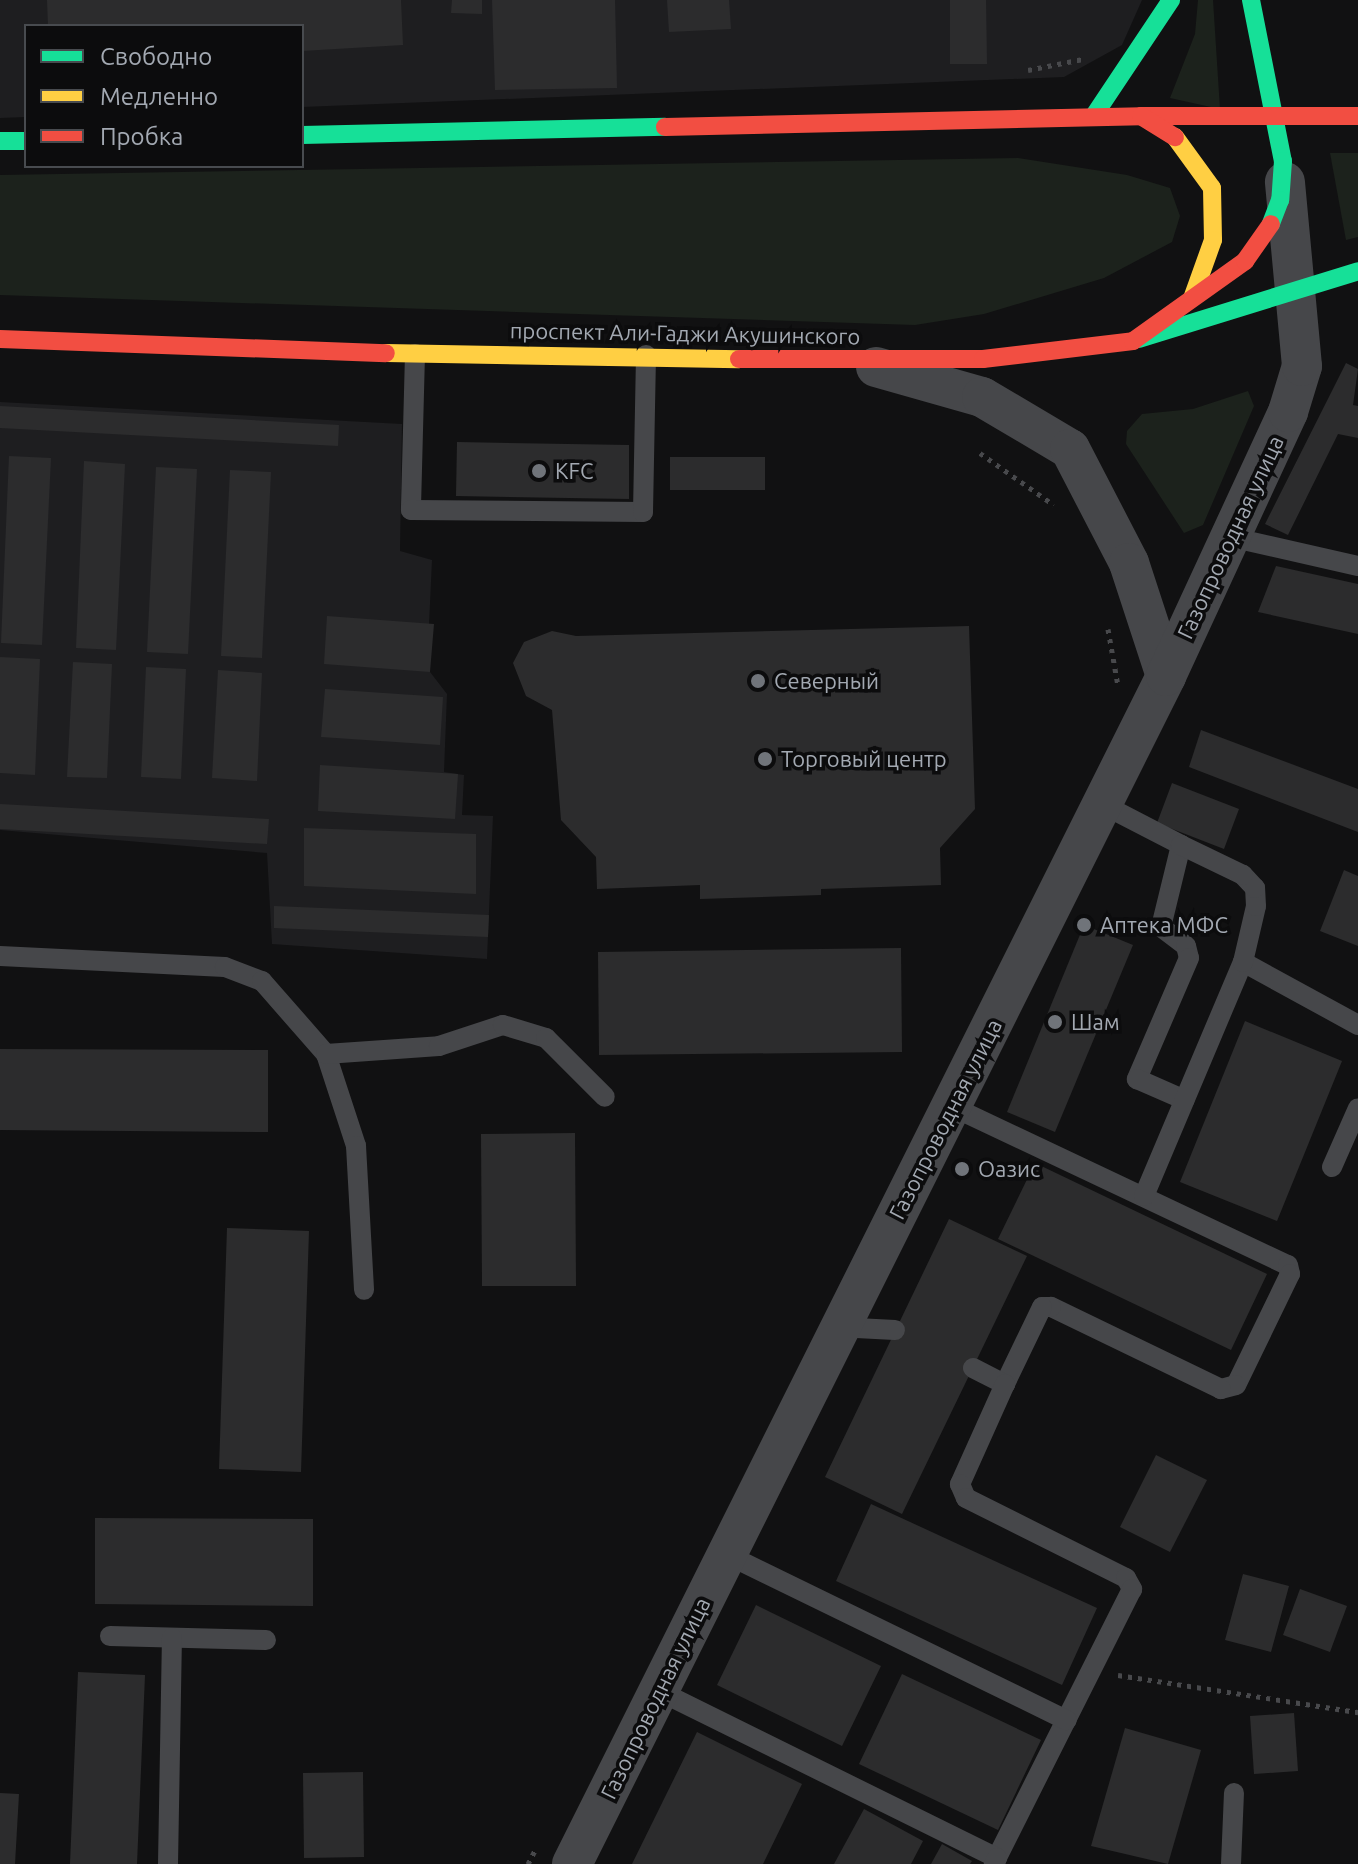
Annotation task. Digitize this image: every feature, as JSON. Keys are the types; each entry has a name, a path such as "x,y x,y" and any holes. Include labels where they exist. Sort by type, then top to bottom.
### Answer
{"main road":[{"path":"1095,114 1171,0"},
{"path":"1133,341 1245,261 1267,233 1280,200 1283,161 1251,0"},
{"path":"304,135 1095,114 1358,116"},
{"path":"1141,116 1178,139 1212,188 1213,240 1193,296"},
{"path":"0,141 24,141"},
{"name":"проспект Али-Гаджи Акушинского","path":"0,339 415,354 646,355 855,361 983,359 1133,341 1358,271"}],"street":[{"path":"1283,161 1295,291"},
{"name":"Газопроводная улица","path":"572,1864 837,1327 953,1107 1166,676 1288,412 1302,366 1295,291"},
{"path":"855,361 982,397 1070,449 1129,563 1166,676"}],"lane":[{"path":"415,354 411,510 628,512 643,512 646,355"},
{"path":"1230,537 1358,566"},
{"path":"1102,804 1243,875 1255,888 1256,906 1243,962 1144,1196"},
{"path":"1181,845 1161,927 1186,946 1189,958 1137,1079 1185,1100"},
{"path":"0,956 225,967 262,981 326,1054 356,1146 364,1290"},
{"path":"1243,962 1358,1025"},
{"path":"326,1054 439,1046 503,1025 546,1038 605,1097"},
{"path":"659,1691 995,1861 1132,1589 1126,1578 966,1498 960,1484 1042,1307 1051,1307 1221,1389 1236,1385 1290,1274 1288,1265 953,1107"},
{"path":"1332,1167 1358,1108"},
{"path":"837,1327 895,1330"},
{"path":"973,1368 1005,1384"},
{"path":"726,1554 1067,1720"},
{"path":"110,1636 266,1640"},
{"path":"168,1864 172,1638"},
{"path":"1231,1864 1234,1793"}],"path":[{"path":"980,453 1052,502 1061,515"},
{"path":"1107,625 1119,683 1112,698"},
{"path":"1089,1674 1149,1677 1358,1712"},
{"path":"528,1864 542,1836"}],"shaded area":[{"path":"0,0 1142,0 1122,45 1064,77 304,107 304,24 24,24 24,117 0,118"},
{"path":"1198,0 1213,0 1220,109 1170,98 1195,34"},
{"path":"1330,153 1358,153 1358,237 1346,240"},
{"path":"1018,158 1127,175 1170,188 1180,216 1172,242 1104,278 984,314 915,325 0,295 0,175"},
{"path":"1248,391 1254,406 1203,525 1184,533 1126,444 1127,431 1142,414 1193,409"},
{"path":"0,402 402,424 400,551 432,560 427,668 447,694 444,772 464,775 462,815 493,816 487,959 272,944 267,853 0,830"}],"building":[{"path":"47,0 401,0 403,45 304,51 304,24 48,24"},
{"path":"452,0 482,0 482,14 451,13"},
{"path":"492,0 615,0 617,88 495,90"},
{"path":"667,0 729,0 731,29 669,32"},
{"path":"950,0 986,0 987,64 950,64"},
{"path":"1346,363 1358,369 1353,405 1358,406 1358,438 1338,434 1288,535 1265,524"},
{"path":"0,406 339,425 338,446 0,428"},
{"path":"457,442 629,445 629,499 456,496"},
{"path":"9,456 51,458 42,645 1,643"},
{"path":"670,457 765,457 765,490 670,490"},
{"path":"84,461 125,464 116,650 76,648"},
{"path":"156,467 197,469 188,654 147,652"},
{"path":"230,470 271,472 262,658 221,656"},
{"path":"1276,566 1358,584 1358,634 1258,612"},
{"path":"327,616 434,624 430,672 324,664"},
{"name":"Торговый центр","path":"969,626 975,809 940,848 941,885 821,889 821,895 700,899 700,885 597,889 596,857 561,820 552,710 526,696 513,663 524,642 552,631 576,636"},
{"path":"0,657 40,659 35,775 0,773"},
{"path":"73,662 112,664 107,778 67,777"},
{"path":"146,667 186,669 181,779 141,777"},
{"path":"218,670 262,673 257,781 212,778"},
{"path":"325,689 443,697 440,745 321,737"},
{"path":"1201,730 1358,789 1358,832 1189,767"},
{"path":"320,765 458,774 455,819 318,811"},
{"path":"1172,783 1239,809 1224,849 1157,823"},
{"path":"0,804 269,819 267,844 0,829"},
{"path":"304,828 476,834 476,894 304,886"},
{"path":"1344,870 1358,876 1358,946 1320,931"},
{"path":"274,906 489,915 488,937 274,928"},
{"path":"1084,925 1133,945 1055,1132 1007,1112"},
{"path":"901,948 902,1052 599,1055 598,952"},
{"path":"1245,1021 1342,1061 1277,1221 1180,1182"},
{"path":"0,1049 268,1050 268,1132 0,1130"},
{"path":"575,1133 576,1286 482,1286 481,1134"},
{"path":"1035,1163 1267,1274 1231,1350 998,1239"},
{"path":"949,1219 1027,1256 902,1514 825,1477"},
{"path":"227,1228 309,1231 301,1472 219,1469"},
{"path":"1156,1455 1207,1480 1170,1552 1120,1527"},
{"path":"871,1504 1097,1608 1062,1685 836,1581"},
{"path":"95,1518 313,1519 313,1606 95,1604"},
{"path":"1243,1574 1289,1586 1271,1652 1225,1640"},
{"path":"1300,1589 1347,1606 1330,1652 1283,1635"},
{"path":"756,1605 881,1666 842,1746 717,1685"},
{"path":"78,1672 145,1675 137,1864 70,1864"},
{"path":"902,1674 1041,1740 998,1830 859,1764"},
{"path":"1294,1713 1298,1771 1254,1774 1250,1716"},
{"path":"1125,1728 1201,1750 1168,1864 1091,1846"},
{"path":"697,1732 802,1784 763,1864 632,1864"},
{"path":"363,1772 364,1857 304,1858 303,1773"},
{"path":"0,1793 19,1794 15,1864 0,1864"},
{"path":"864,1809 923,1841 911,1864 834,1864"},
{"path":"942,1844 972,1861 970,1864 931,1864"}],"traffic: fast":[{"path":"1095,114 1171,0"},
{"path":"1251,0 1283,161 1280,200 1271,224"},
{"path":"304,135 665,127"},
{"path":"0,141 24,141"},
{"path":"1139,339 1358,271"}],"traffic: slow":[{"path":"1175,137 1212,188 1213,240 1193,296"},
{"path":"386,353 739,359"}],"traffic: jam":[{"path":"1141,116 1358,116"},
{"path":"665,127 1141,116 1175,137"},
{"path":"739,359 983,359 1133,341 1245,261 1271,224"},
{"path":"0,339 386,353"}],"place":[{"name":"KFC","path":"539,471"},
{"name":"Северный","path":"758,681"},
{"name":"Торговый центр","path":"765,759"},
{"name":"Аптека МФС","path":"1084,925"},
{"name":"Шам","path":"1055,1022"},
{"name":"Оазис","path":"962,1169"}]}
